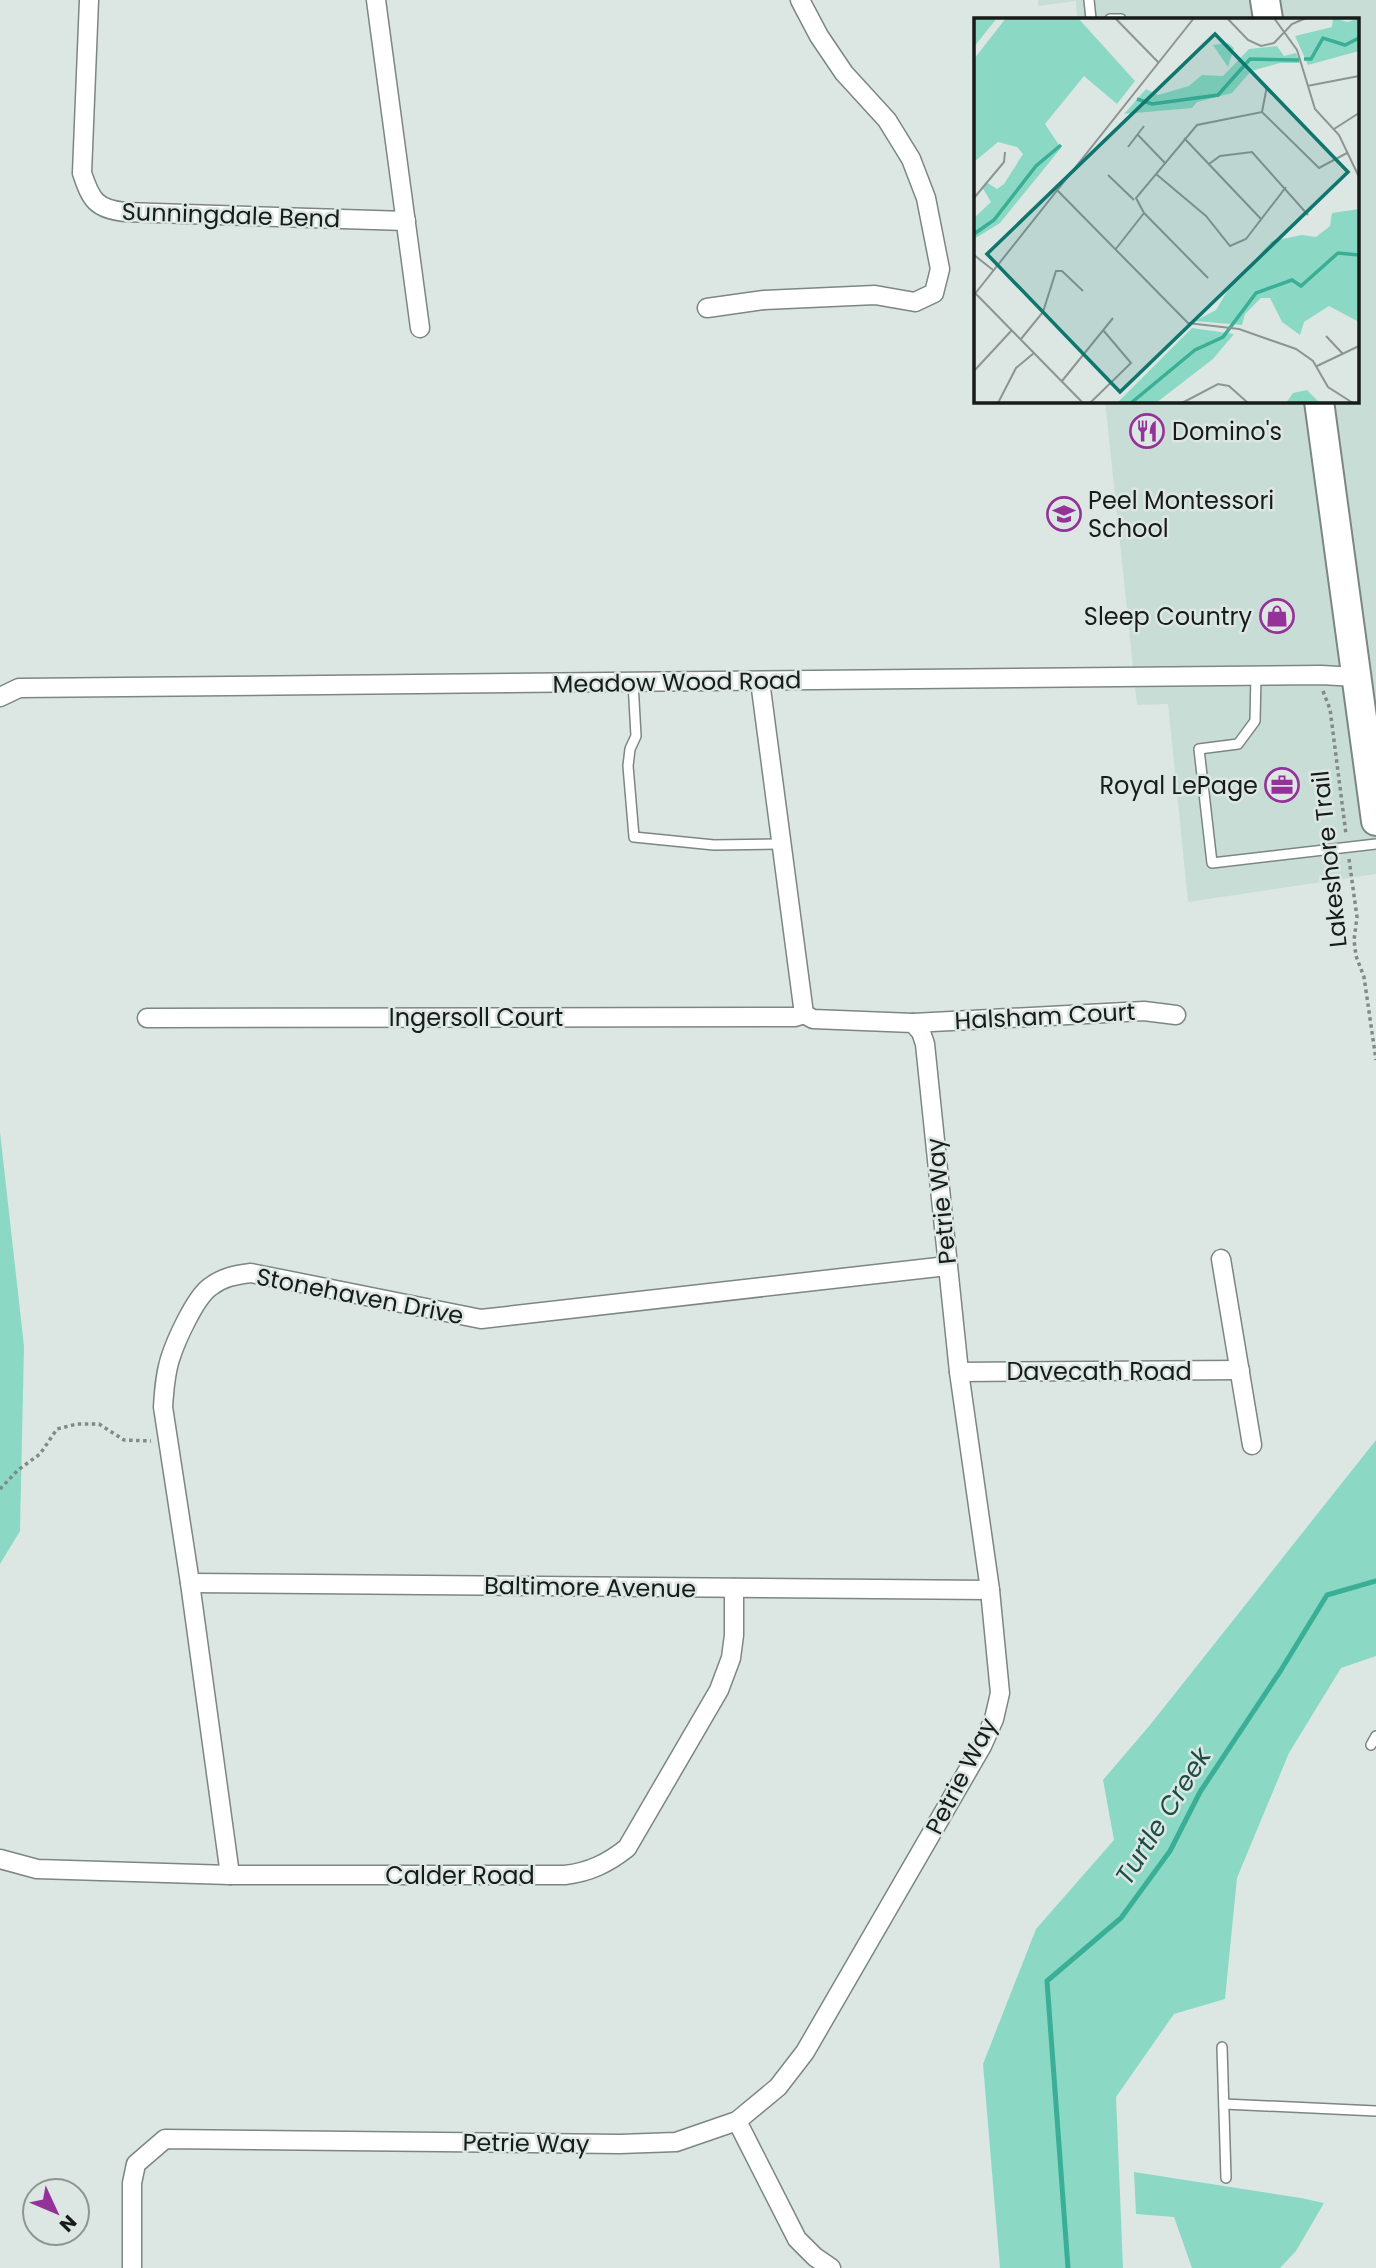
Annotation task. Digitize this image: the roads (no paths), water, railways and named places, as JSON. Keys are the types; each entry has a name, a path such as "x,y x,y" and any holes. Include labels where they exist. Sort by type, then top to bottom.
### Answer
{"main road":[{"path":"1265,0 1268,18"},
{"path":"1319,402 1361,677 1376,821"}],"street":[{"name":"Sunningdale Bend","path":"89,0 82,173 88,191 96,202 107,210 405,221"},
{"path":"376,0 420,328"},
{"path":"707,308 764,300 875,295 915,302 934,293 940,269 926,198 911,159 887,120 844,73 819,36 800,0"},
{"name":"Meadow Wood Road","path":"0,697 19,688 1361,677"},
{"path":"760,681 803,1014 813,1019 914,1023"},
{"name":"Halsham Court","path":"914,1023 1143,1011 1176,1015"},
{"name":"Ingersoll Court","path":"147,1018 795,1017 803,1014"},
{"name":"Petrie Way","path":"132,2268 132,2183 136,2164 165,2138 620,2144 676,2142 737,2120 778,2087 805,2052 982,1746 994,1719 1000,1693 990,1590 958,1371 925,1044 914,1023"},
{"path":"1221,1259 1252,1445"},
{"name":"Stonehaven Drive","path":"230,1875 170,1441 163,1407 171,1357 196,1304 208,1288 227,1277 251,1273 481,1320 947,1266"},
{"name":"Davecath Road","path":"958,1371 1240,1370"},
{"name":"Baltimore Avenue","path":"190,1583 990,1590"},
{"name":"Calder Road","path":"0,1859 37,1869 230,1875 583,1873 608,1863 628,1847 719,1690 731,1658 734,1588"},
{"path":"737,2120 797,2239 831,2268"}],"lane":[{"path":"1088,0 1091,18"},
{"path":"1256,676 1255,721 1238,744 1199,749 1212,863 1376,844"},
{"path":"633,682 636,737 630,749 628,766 634,837 714,845 781,844"},
{"path":"1371,1745 1376,1736"},
{"path":"1222,2048 1226,2178"},
{"path":"1224,2104 1376,2111"}],"waterway":[{"name":"Turtle Creek","path":"1068,2268 1047,1981 1121,1918 1170,1851 1200,1792 1327,1595 1376,1581"}],"place":[{"name":"Domino's","path":"1147,431"},
{"name":"Peel Montessori School","path":"1064,514"},
{"name":"Sleep Country","path":"1277,616"},
{"name":"Royal LePage","path":"1282,785"}]}
